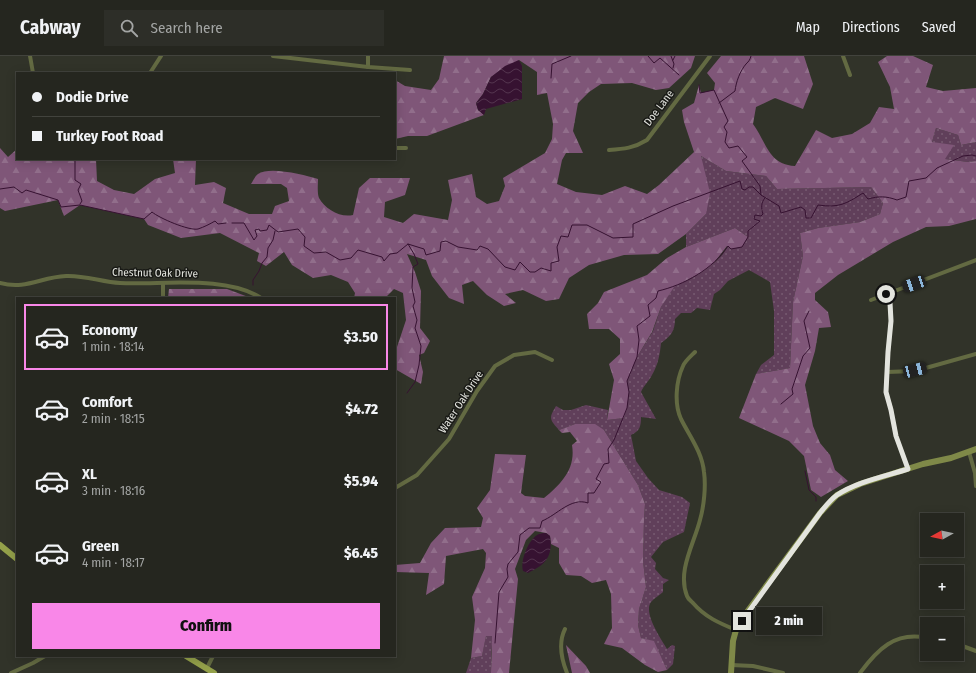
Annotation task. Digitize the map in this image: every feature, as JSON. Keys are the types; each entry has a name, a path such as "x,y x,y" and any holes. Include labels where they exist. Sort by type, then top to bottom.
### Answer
{"main road":[{"path":"0,545 16,558"},
{"path":"188,657 214,673"}],"street":[{"path":"30,56 34,72"},
{"path":"151,72 161,56"},
{"path":"273,56 368,67 410,70"},
{"path":"368,56 368,67"},
{"name":"Doe Lane","path":"610,150 637,146 647,140 710,56"},
{"path":"843,56 850,75"},
{"path":"396,148 406,148"},
{"path":"871,300 976,260"},
{"name":"Chestnut Oak Drive","path":"0,283 21,285 52,277 66,276 119,283 215,284 248,291 259,297"},
{"path":"163,283 163,297"},
{"path":"886,294 890,303 891,321 886,392 896,436 908,469"},
{"name":"Water Oak Drive","path":"396,487 418,474 449,438 477,391 495,366 514,355 535,352 552,360"},
{"path":"695,352 683,364 677,386 678,407 681,417 700,452 705,472 701,518 686,562 684,577 687,597 701,613 717,623 736,630"},
{"path":"887,372 915,370 976,354"},
{"path":"731,673 733,641 736,630 747,612 830,501 844,491 860,484 976,449"},
{"path":"969,452 975,473 976,486"},
{"path":"565,629 561,637 560,645 567,673"},
{"path":"860,673 884,646 904,637 920,638"},
{"path":"964,647 976,651"},
{"path":"11,673 34,663 43,657"},
{"path":"206,668 212,657"},
{"path":"731,665 753,666 784,673"}],"shaded area":[{"path":"936,128 958,135 961,145 976,142 976,161 968,162 945,159 932,142"},
{"path":"701,156 726,171 766,176 777,189 871,187 883,203 880,214 860,222 818,228 800,233 803,256 793,302 790,368 756,374 761,365 774,355 774,311 770,282 749,270 728,281 714,294 710,310 697,308 691,313 681,313 675,319 672,333 661,343 656,367 641,392 656,419 641,417 639,428 631,435 636,461 648,478 659,490 682,497 690,503 684,532 663,542 651,557 656,563 655,569 663,578 669,580 663,584 663,592 651,602 649,607 649,613 657,633 667,649 672,645 675,646 673,664 667,670 654,642 641,638 638,625 639,609 646,587 643,561 645,504 638,485 604,430 575,424 559,430 553,423 551,416 556,406 563,410 571,410 586,405 608,410 607,420 624,418 629,392 627,381 637,357 653,331 661,307 673,287 704,271 723,254 728,246 732,249 742,247 748,237 735,228 686,247 686,234 706,214"},
{"path":"486,635 493,636 491,673 466,673 471,658 482,656"}],"green space":[{"path":"444,56 695,56 691,68 669,88 656,90 632,83 601,84 589,92 578,103 573,131 583,153 566,153 562,160 557,184 576,192 602,195 625,186 647,194 659,185 694,152 684,122 682,110 694,103 699,85 701,93 714,90 715,83 707,73 721,56 804,56 813,84 803,109 775,98 756,107 753,124 774,157 786,164 795,166 816,130 832,138 852,134 870,123 879,107 894,109 890,87 878,62 887,56 913,56 933,65 926,87 943,91 976,88 976,142 961,145 958,135 936,128 932,142 954,145 945,159 968,162 976,161 976,219 949,226 926,227 893,242 838,275 815,293 815,300 828,312 831,327 819,328 815,351 805,385 813,426 820,443 830,455 835,470 848,481 821,497 811,490 804,456 789,441 739,418 756,374 790,368 793,302 803,256 800,233 818,228 860,222 880,214 883,203 871,187 777,189 766,176 726,171 701,156 710,193 706,214 686,234 658,254 624,255 589,265 569,278 559,299 546,301 523,290 505,294 516,303 504,306 487,295 473,281 462,285 464,304 449,298 432,276 426,260 407,254 421,291 420,328 430,341 424,353 419,355 423,372 421,384 396,370 396,350 406,320 403,293 394,289 386,297 354,297 355,293 348,282 331,275 313,278 292,265 284,252 266,266 257,261 259,253 220,233 181,238 148,225 144,219 80,205 64,216 58,200 5,211 0,208 0,148 8,157 16,150 16,160 96,160 97,181 114,190 134,194 155,179 175,173 173,160 196,160 195,185 214,182 226,188 223,203 249,214 272,214 275,206 289,201 287,188 281,184 251,184 258,174 263,172 287,172 318,179 319,198 325,206 333,212 348,216 353,215 359,188 370,178 410,178 405,195 385,202 384,217 403,223 414,214 448,220 452,200 448,180 472,174 476,197 487,204 499,201 505,186 503,178 545,153 552,139 553,124 547,93 537,95 537,72 519,60 491,77 483,94 476,103 478,110 484,115 427,136 408,136 396,139 396,81 405,86 431,90 439,79"},
{"path":"735,228 748,237 742,247 731,249 727,246 713,264 704,271 674,287 661,307 652,332 637,357 627,381 629,392 624,418 607,420 614,380 609,364 620,354 620,339 609,329 589,329 587,314 598,303 604,292 647,275 667,258 686,247"},
{"path":"169,289 227,289 248,297 168,297"},
{"path":"575,424 595,424 604,430 638,485 645,504 643,561 646,587 639,609 638,625 641,638 654,641 667,670 658,672 645,665 622,648 604,644 612,628 611,594 606,580 592,583 581,576 566,575 559,563 559,548 551,544 550,536 546,533 535,531 526,540 515,569 518,579 509,673 491,673 492,636 486,636 482,656 471,658 475,620 472,597 485,568 486,553 483,549 446,556 444,584 426,595 429,573 396,572 396,565 420,563 431,543 445,528 481,527 483,518 477,508 490,490 495,454 526,455 521,493 525,496 544,498 566,475 572,461 572,445 577,441 570,432 562,433 559,430"},
{"path":"566,645 586,666 590,673 572,673"}],"water":[{"path":"519,60 522,66 522,99 486,109 484,115 478,110 476,103 483,94 491,77 505,66"},
{"path":"541,533 546,533 550,536 551,543 547,559 544,563 528,573 523,571 522,566 524,556 532,540 535,536"}],"waterway":[{"path":"551,78 552,64 571,56"},
{"path":"648,56 654,63 660,58 679,75"},
{"path":"671,56 674,64 673,68"},
{"path":"673,60 675,56"},
{"path":"719,103 735,91 740,73 751,56"},
{"path":"699,85 700,93 714,90 728,121 724,127 727,132 725,142 729,148 738,146 747,157 742,161 760,186 761,195 779,206 781,213 801,207 805,210 806,218 811,218 818,205 832,206 842,204 863,193 868,199 882,197 897,200 906,197 909,181 926,178 937,168 963,156 976,156"},
{"path":"75,160 75,180 81,184 78,190 82,201 80,204"},
{"path":"232,223 244,223 254,240 257,236 255,230 267,230 269,225 278,232 298,229 305,237 304,246 314,253 326,252 340,260 351,258 358,250 382,257 384,261 390,254 397,253 408,244 424,249 426,255 440,251 441,242 446,241 458,247 477,250 480,246 488,249 505,267 515,270 520,262 530,272 535,272 541,268 551,271 551,263 559,261 557,247 561,236 568,237 572,225 587,225 613,238 633,237 633,224 673,206 740,181 742,189 745,190 749,187 753,187 761,195"},
{"path":"0,189 14,187 22,193 26,190 58,200 61,207 80,205 144,219 152,212 174,224 194,229 198,229 215,221 218,224 226,223"},
{"path":"495,643 499,592 508,577 508,564 518,552 520,535 529,528 540,528 542,521 570,504 576,502 588,503 588,493 594,493 601,482 596,479 604,464 609,463 608,449 614,440 627,408 629,392 627,381 637,357 639,340 637,326 650,316 648,305 656,298 658,291 678,285 706,269 728,246 731,249 742,247 748,237 748,231 760,221 754,219 755,215 761,216 763,214 762,205 765,198"},
{"path":"253,285 253,280 267,257 268,248 273,240 275,231"},
{"path":"407,393 415,382 421,346 415,328 417,320 413,306 415,302 412,288 413,267 418,264 408,244"},
{"path":"781,404 793,394 792,389 803,356 810,348 804,321 809,311"},
{"path":"805,471 809,490 816,497 816,501"}],"route":[{"path":"742,621 747,612 830,501 844,491 860,484 908,469 896,436 886,392 891,321 890,303 886,294"}]}
